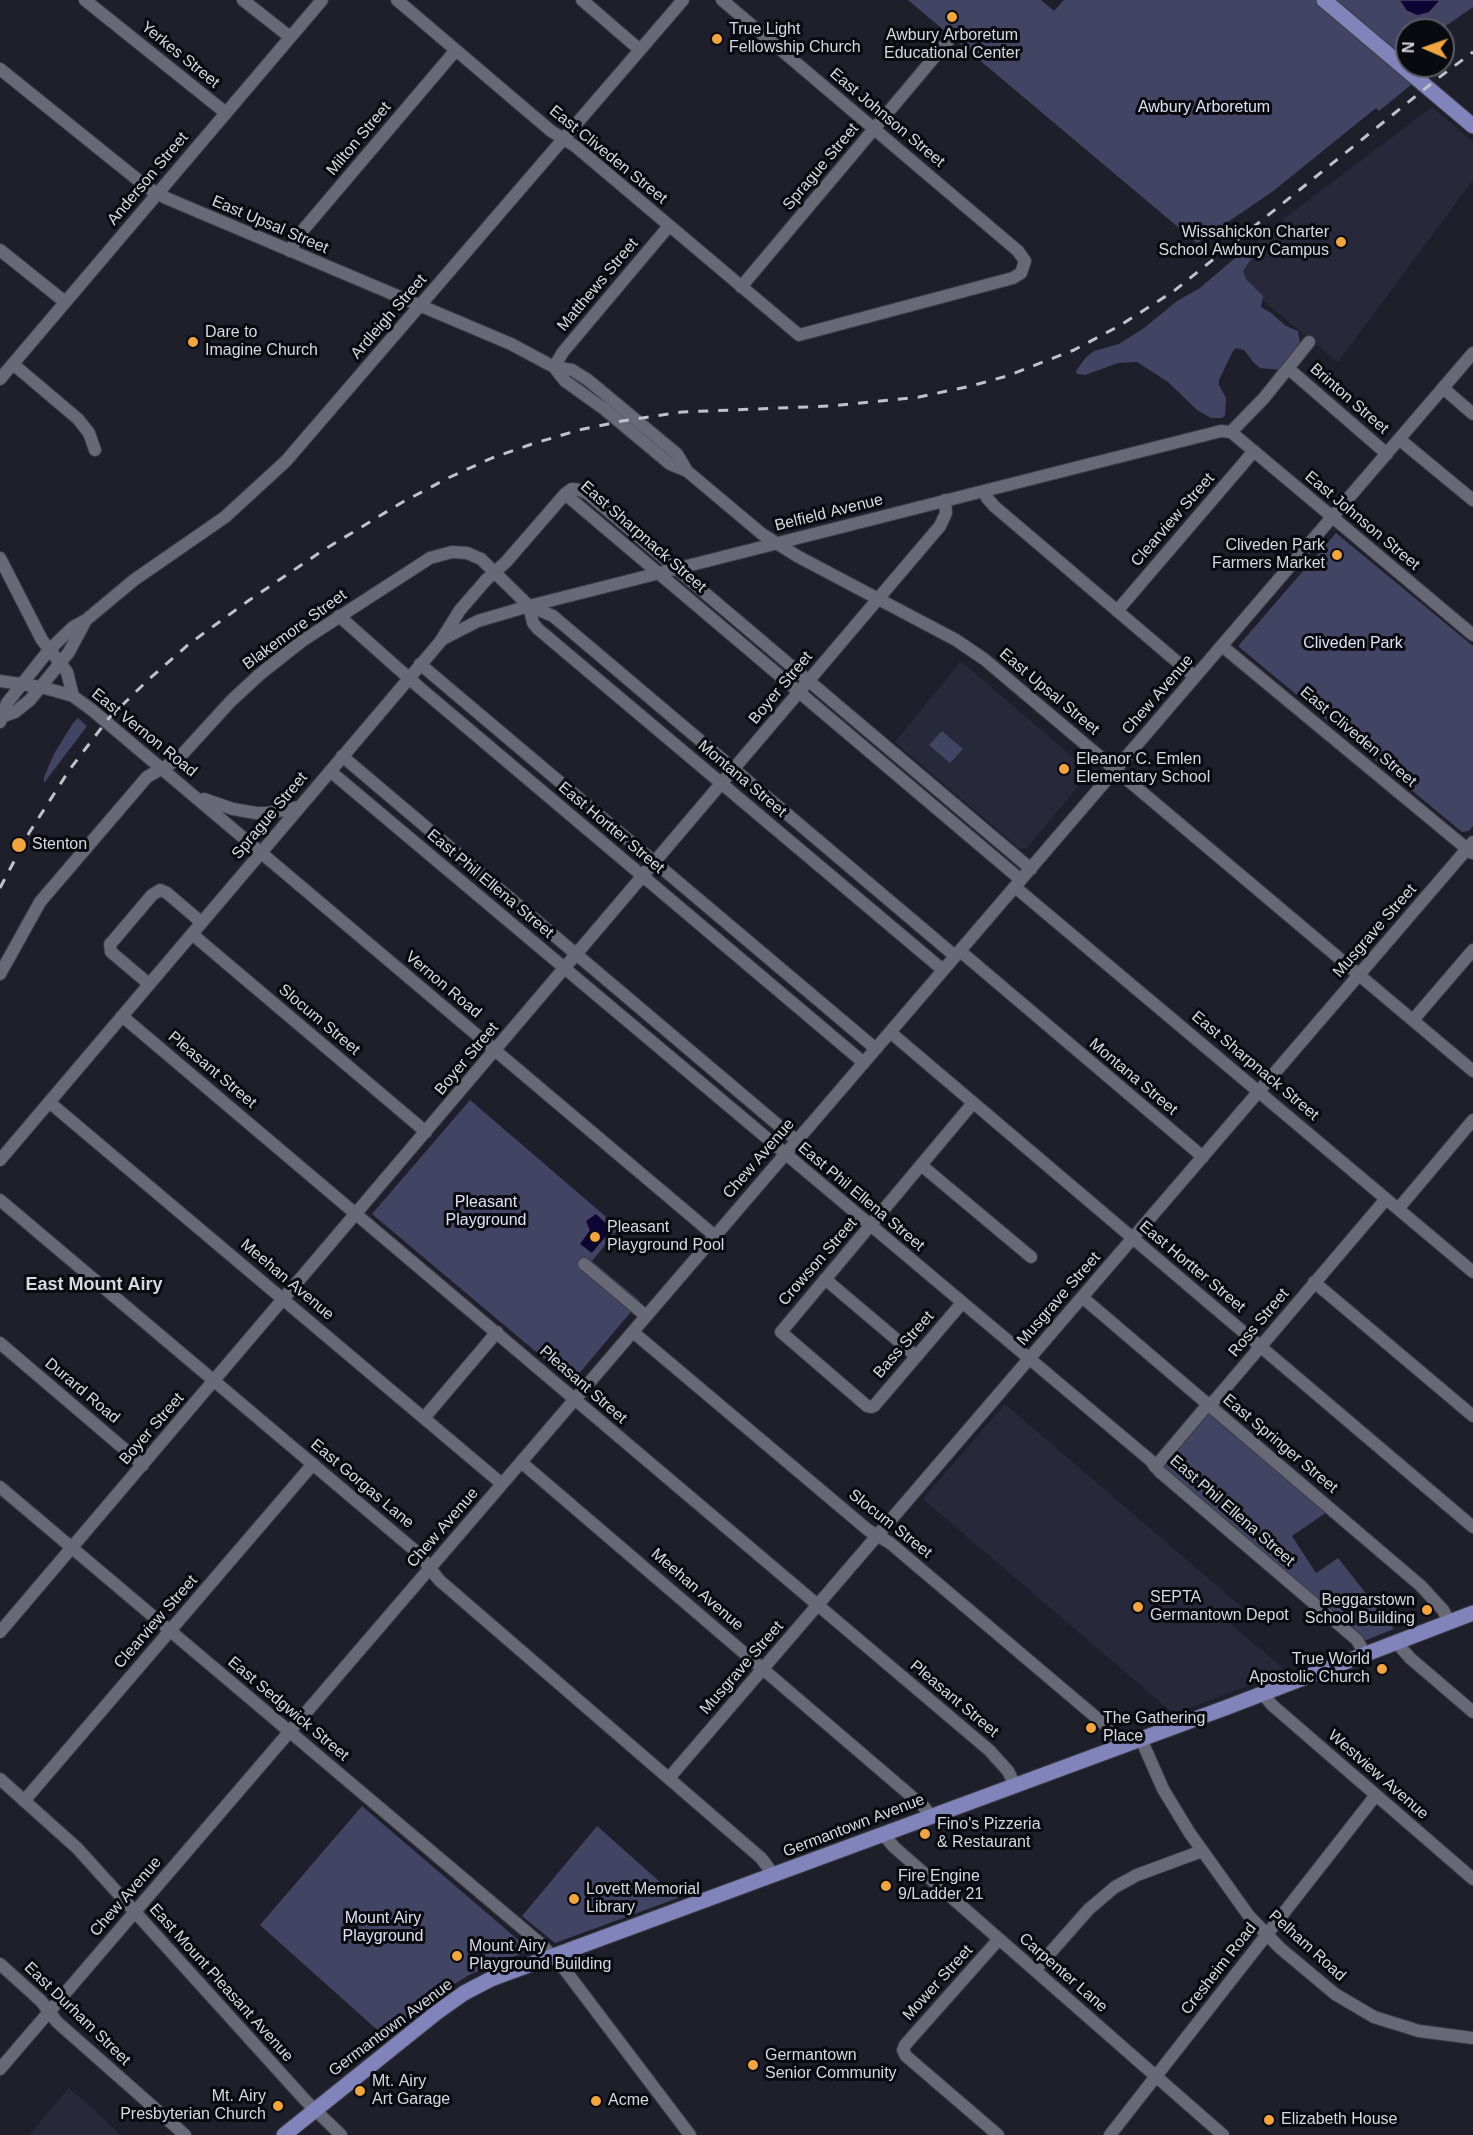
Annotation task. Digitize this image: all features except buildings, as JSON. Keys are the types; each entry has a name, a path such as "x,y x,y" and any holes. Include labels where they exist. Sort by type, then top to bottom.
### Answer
{"main road":[{"path":"1324,0 1473,126"},
{"name":"Germantown Avenue","path":"284,2135 455,1999 491,1980 1263,1694 1473,1613"}],"street":[{"name":"Yerkes Street","path":"85,0 226,113"},
{"path":"243,0 290,37"},
{"name":"Anderson Street","path":"0,379 322,0"},
{"name":"East Cliveden Street","path":"397,0 551,131 584,153 799,335"},
{"path":"582,0 640,50"},
{"name":"Ardleigh Street","path":"1,714 49,651 73,627 86,620 134,580 225,517 262,485 307,439 683,0"},
{"name":"East Johnson Street","path":"722,0 1023,257 1025,266 1021,273 1013,278 799,335"},
{"name":"Sprague Street","path":"741,287 948,40"},
{"name":"Milton Street","path":"290,251 298,236 456,50"},
{"name":"East Upsal Street","path":"0,69 157,194 511,344 554,367 565,381 604,409 670,464 687,471 776,544 956,640 976,653 1413,1020 1470,1064"},
{"name":"Matthews Street","path":"554,367 563,352 669,226"},
{"path":"0,250 65,302"},
{"path":"1231,432 1289,369 1309,342"},
{"name":"Chew Avenue","path":"0,2069 1473,353"},
{"path":"13,364 78,419 89,434 95,450"},
{"name":"Brinton Street","path":"1289,369 1387,454"},
{"path":"1443,388 1473,414"},
{"name":"Belfield Avenue","path":"440,642 478,621 529,606 1221,431 1231,432"},
{"name":"East Johnson Street","path":"1231,432 1473,635"},
{"path":"1399,439 1473,500"},
{"name":"Clearview Street","path":"1117,611 1254,451"},
{"name":"East Sharpnack Street","path":"1031,869 584,492 572,489 565,494 800,692 1259,1092 1473,1272"},
{"path":"986,491 987,498 994,506 1195,677"},
{"name":"Sprague Street","path":"0,1160 440,642 460,610 486,580 507,562 565,494"},
{"name":"Boyer Street","path":"1,1630 644,877 940,526 946,513 945,500"},
{"name":"Montana Street","path":"445,553 460,552 475,555 529,606 553,616 734,770 1203,1157"},
{"name":"Blakemore Street","path":"0,974 46,894 147,777 177,760 218,713 259,675 302,641 430,558 445,553"},
{"path":"0,558 49,651 60,662 70,679 73,696 40,687 0,681"},
{"name":"Montana Street","path":"529,606 533,623 538,629 943,970"},
{"name":"East Hortter Street","path":"339,616 864,1063"},
{"name":"Ardleigh Street","path":"1,714 15,712 26,704 76,641 86,620"},
{"name":"East Cliveden Street","path":"1222,646 1471,848"},
{"name":"East Hortter Street","path":"420,664 876,1049"},
{"name":"East Vernon Road","path":"73,696 260,853"},
{"name":"East Phil Ellena Street","path":"342,756 797,1141"},
{"name":"East Phil Ellena Street","path":"330,771 1150,1460 1155,1467 1357,1640 1365,1654"},
{"name":"East Vernon Road","path":"194,796 220,805 256,813 299,807"},
{"name":"Musgrave Street","path":"669,1778 1359,975 1471,848"},
{"name":"Vernon Road","path":"260,853 715,1236"},
{"path":"149,984 114,955 110,948 113,941 152,895 160,890 167,893 201,922"},
{"name":"Slocum Street","path":"192,934 426,1132"},
{"path":"1413,1020 1473,950"},
{"name":"Pleasant Street","path":"122,1016 989,1750 1008,1771 1015,1785"},
{"name":"East Hortter Street","path":"890,1032 1473,1527"},
{"name":"Meehan Avenue","path":"49,1102 502,1484"},
{"name":"Crowson Street","path":"871,1407 850,1392 781,1332 973,1103"},
{"path":"1398,1209 1473,1120"},
{"path":"921,1166 1031,1257"},
{"name":"Ross Street","path":"1155,1467 1216,1399 1386,1199"},
{"name":"East Gorgas Lane","path":"0,1200 419,1554 439,1580 761,1858 774,1875"},
{"path":"584,1264 646,1316"},
{"path":"825,1279 916,1356"},
{"path":"1314,1282 1473,1416"},
{"name":"East Springer Street","path":"1082,1297 1428,1592 1443,1610 1449,1622"},
{"name":"Bass Street","path":"871,1407 962,1303"},
{"path":"424,1418 497,1332"},
{"name":"Slocum Street","path":"633,1332 859,1523 890,1543 1111,1730 1122,1746"},
{"name":"Durard Road","path":"0,1343 143,1465"},
{"name":"Meehan Avenue","path":"521,1462 924,1807 930,1816"},
{"name":"Clearview Street","path":"24,1801 313,1464"},
{"name":"East Sedgwick Street","path":"0,1487 553,1956 690,2135"},
{"path":"1396,1642 1410,1658 1473,1712"},
{"name":"Westview Avenue","path":"1263,1694 1272,1706 1473,1879"},
{"name":"Pelham Road","path":"1141,1739 1170,1802 1249,1916 1267,1936 1324,1986 1360,2010 1388,2022 1419,2031 1451,2037 1473,2038"},
{"name":"East Mount Pleasant Avenue","path":"0,1779 77,1848 314,2110 341,2135"},
{"name":"Cresheim Road","path":"1110,2135 1376,1795"},
{"name":"Carpenter Lane","path":"883,1834 892,1845 1223,2135"},
{"path":"1035,1970 1089,1909 1116,1887 1137,1875 1202,1851"},
{"name":"Mower Street","path":"998,2135 906,2056 903,2050 999,1939"},
{"name":"East Durham Street","path":"0,1964 41,2001 60,2025 185,2135"}],"shaded area":[{"path":"1399,0 1441,0 1429,13 1417,16 1406,11"},
{"name":"Wissahickon Charter School Awbury Campus","path":"1432,107 1473,142 1473,180 1338,362 1224,269 1290,214"},
{"name":"Eleanor C. Emlen Elementary School","path":"960,662 1090,772 1027,848 1020,849 895,742"},
{"name":"Pleasant Playground Pool","path":"596,1213 613,1229 592,1254 579,1244 589,1230 585,1221"},
{"name":"SEPTA Germantown Depot","path":"1005,1404 1243,1608 1230,1624 1280,1665 1284,1672 1174,1714 923,1499"},
{"path":"69,2088 100,2115 120,2135 29,2135"}],"green space":[{"name":"Awbury Arboretum","path":"908,0 1041,0 1054,11 1064,0 1473,0 1473,7 1455,20 1395,18 1395,78 1410,78 1411,85 1379,111 1376,108 1272,192 1197,243"},
{"path":"1249,250 1255,253 1243,271 1246,279 1263,296 1261,307 1286,326 1298,331 1300,346 1281,370 1260,368 1244,350 1236,348 1219,380 1219,385 1226,398 1225,415 1222,418 1211,418 1197,410 1168,382 1137,362 1118,363 1085,375 1077,374 1076,371 1086,357 1094,351 1119,344 1144,328 1177,301 1200,288 1241,253"},
{"name":"Cliveden Park","path":"1336,533 1473,646 1473,826 1469,831 1462,832 1239,647"},
{"path":"78,718 87,726 44,783 44,777 54,754"},
{"path":"942,731 963,749 950,763 929,745"},
{"name":"Pleasant Playground","path":"470,1100 619,1228 592,1261 640,1301 572,1382 372,1214"},
{"path":"1208,1412 1327,1512 1292,1536 1316,1573 1338,1558 1394,1629 1364,1641 1163,1469 1163,1465"},
{"name":"Mount Airy Playground","path":"362,1806 530,1950 469,1975 440,1993 384,2036 260,1925"},
{"path":"597,1826 678,1898 555,1943 522,1916"}],"railway":[{"path":"0,888 29,833 70,769 109,718 148,680 189,644 248,601 322,551 401,503 492,458 579,430 682,412 830,406 919,397 1007,376 1074,350 1119,326 1174,291 1473,52"}],"place":[{"name":"Awbury Arboretum Educational Center","path":"952,17"},
{"name":"True Light Fellowship Church","path":"717,39"},
{"name":"Wissahickon Charter School Awbury Campus","path":"1341,242"},
{"name":"Dare to Imagine Church","path":"193,342"},
{"name":"Cliveden Park Farmers Market","path":"1337,555"},
{"name":"Eleanor C. Emlen Elementary School","path":"1064,769"},
{"name":"Stenton","path":"19,845"},
{"name":"Pleasant Playground Pool","path":"595,1237"},
{"name":"SEPTA Germantown Depot","path":"1138,1607"},
{"name":"Beggarstown School Building","path":"1427,1610"},
{"name":"True World Apostolic Church","path":"1382,1669"},
{"name":"The Gathering Place","path":"1091,1728"},
{"name":"Fino's Pizzeria & Restaurant","path":"925,1834"},
{"name":"Fire Engine 9/Ladder 21","path":"886,1886"},
{"name":"Lovett Memorial Library","path":"574,1899"},
{"name":"Mount Airy Playground Building","path":"457,1956"},
{"name":"Germantown Senior Community","path":"753,2065"},
{"name":"Mt. Airy Art Garage","path":"360,2091"},
{"name":"Acme","path":"596,2101"},
{"name":"Mt. Airy Presbyterian Church","path":"278,2106"},
{"name":"Elizabeth House","path":"1269,2120"}],"district":[{"name":"East Mount Airy","path":"94,1285"}]}
